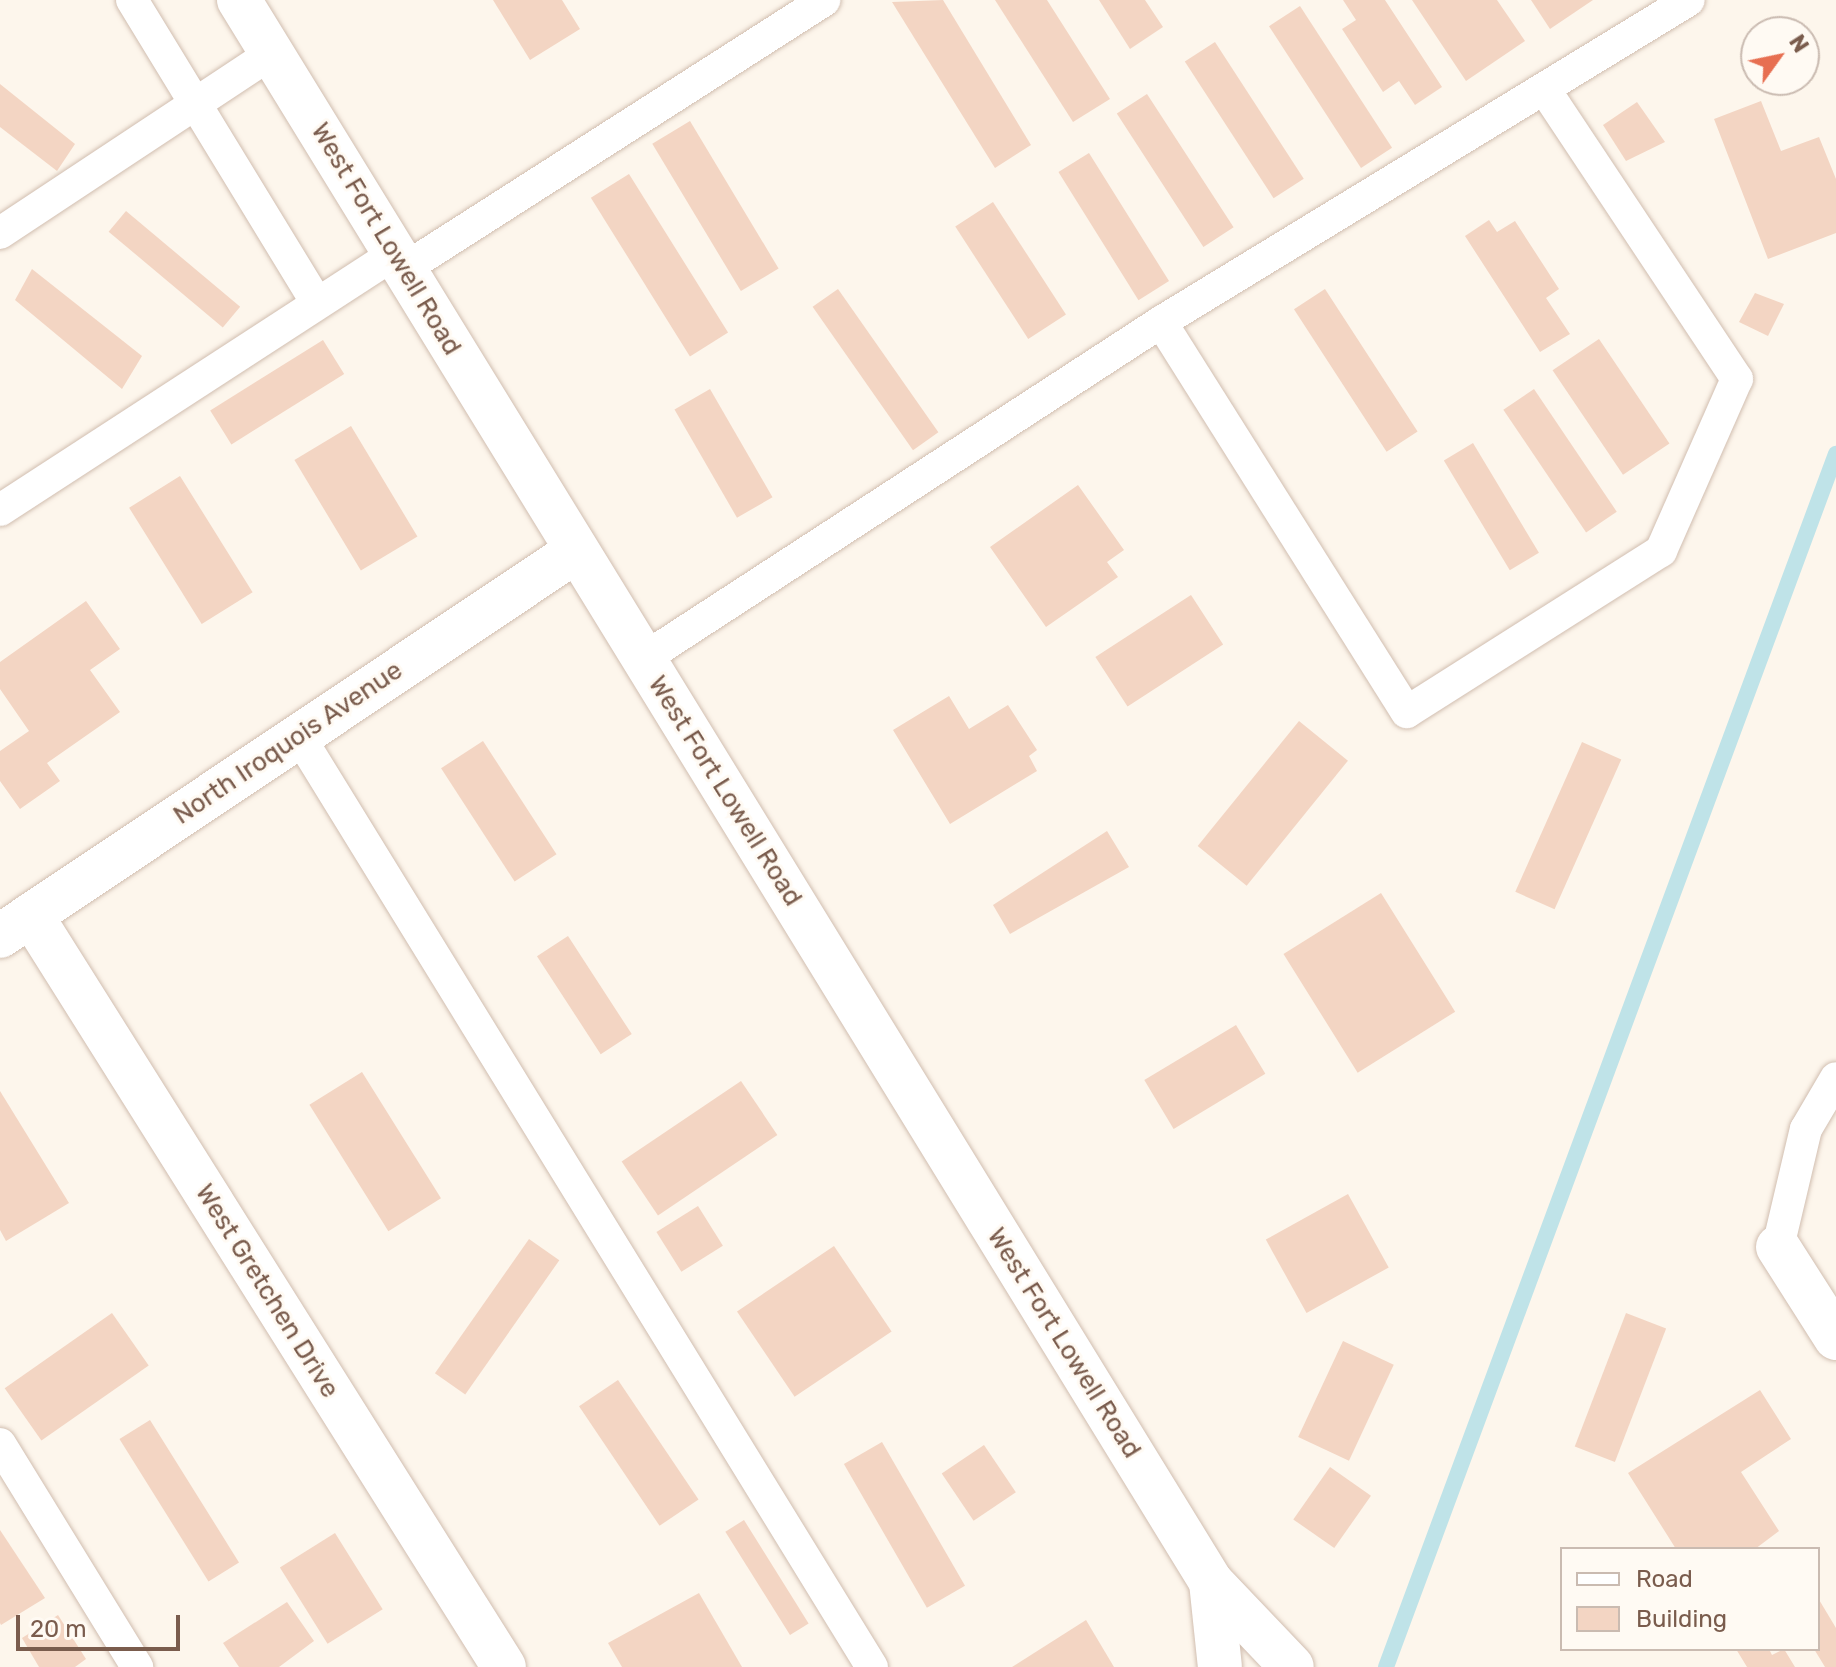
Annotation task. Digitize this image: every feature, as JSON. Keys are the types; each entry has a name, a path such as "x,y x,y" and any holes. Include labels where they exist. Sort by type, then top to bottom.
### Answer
{"street":[{"name":"West Fort Lowell Road","path":"239,0 1211,1582 1292,1667"},
{"name":"North Iroquois Avenue","path":"16,925 576,551"},
{"name":"West Gretchen Drive","path":"16,925 504,1667"},
{"path":"1778,1247 1836,1338"},
{"name":"West Fort Lowell Road","path":"1211,1582 1220,1667"}],"lane":[{"path":"132,0 316,302"},
{"path":"0,510 316,302 400,261 824,0"},
{"path":"643,659 1161,322 1689,0"},
{"path":"0,233 272,53"},
{"path":"1161,322 1407,712 1661,551 1737,379 1545,90"},
{"path":"299,736 872,1667"},
{"path":"1778,1247 1806,1129 1836,1078"},
{"path":"0,1444 137,1667"}],"building":[{"path":"493,0 562,0 580,29 530,60"},
{"path":"943,0 1031,145 995,168 892,2"},
{"path":"995,0 1047,0 1110,99 1073,122"},
{"path":"1099,0 1145,0 1163,27 1130,49"},
{"path":"1343,0 1385,0 1442,87 1415,105 1399,81 1383,92 1342,29 1356,20"},
{"path":"1412,0 1497,0 1525,41 1466,81"},
{"path":"1531,0 1593,0 1550,29"},
{"path":"1300,6 1392,148 1361,168 1269,26"},
{"path":"1215,42 1304,179 1274,198 1185,62"},
{"path":"0,84 75,144 57,171 0,127"},
{"path":"1147,94 1234,227 1203,247 1117,114"},
{"path":"1761,101 1781,151 1819,137 1836,179 1836,233 1768,259 1714,119"},
{"path":"1637,102 1665,142 1626,161 1603,125"},
{"path":"690,121 779,268 741,291 652,144"},
{"path":"1089,153 1169,281 1138,300 1058,172"},
{"path":"629,174 728,333 690,356 591,198"},
{"path":"993,202 1066,314 1028,339 955,227"},
{"path":"126,211 240,307 223,327 109,232"},
{"path":"1489,220 1497,232 1515,221 1559,289 1546,298 1570,334 1540,352 1465,236"},
{"path":"32,269 142,356 122,389 15,300"},
{"path":"838,289 938,432 913,450 813,307"},
{"path":"1325,289 1418,432 1387,452 1294,309"},
{"path":"1755,293 1784,304 1768,336 1739,322"},
{"path":"1599,339 1669,443 1623,475 1553,370"},
{"path":"323,340 344,374 231,444 210,410"},
{"path":"710,389 772,497 737,518 674,409"},
{"path":"1534,389 1617,512 1586,532 1503,410"},
{"path":"351,426 417,537 361,571 294,460"},
{"path":"1473,443 1539,553 1510,570 1444,461"},
{"path":"180,476 253,592 202,624 129,508"},
{"path":"1078,485 1124,550 1107,562 1118,577 1046,627 990,547"},
{"path":"1191,595 1223,644 1128,707 1095,657"},
{"path":"86,601 120,649 90,670 120,712 47,763 60,781 20,809 0,781 0,751 29,731 0,689 0,662"},
{"path":"949,696 969,729 1008,705 1037,750 1029,756 1037,771 950,824 893,730"},
{"path":"1299,721 1348,761 1247,886 1198,846"},
{"path":"483,741 557,854 515,881 441,768"},
{"path":"1582,742 1621,759 1555,909 1515,892"},
{"path":"1107,831 1129,867 1010,934 993,905"},
{"path":"1381,893 1455,1012 1358,1073 1283,954"},
{"path":"568,936 632,1034 601,1054 537,956"},
{"path":"1236,1025 1265,1074 1174,1129 1144,1080"},
{"path":"362,1072 441,1198 388,1231 309,1105"},
{"path":"741,1081 777,1135 658,1215 622,1162"},
{"path":"0,1091 69,1203 6,1241 0,1230"},
{"path":"1348,1194 1389,1267 1307,1313 1266,1240"},
{"path":"698,1206 723,1246 681,1272 656,1232"},
{"path":"529,1239 559,1260 465,1395 435,1373"},
{"path":"834,1246 892,1331 795,1397 737,1311"},
{"path":"112,1313 149,1365 41,1441 5,1388"},
{"path":"1626,1313 1666,1328 1615,1462 1575,1447"},
{"path":"1343,1341 1394,1365 1349,1461 1298,1437"},
{"path":"618,1380 699,1499 660,1526 579,1406"},
{"path":"1760,1390 1791,1439 1741,1472 1779,1531 1758,1547 1675,1547 1628,1473"},
{"path":"150,1420 239,1562 208,1582 119,1439"},
{"path":"882,1442 965,1586 927,1608 844,1464"},
{"path":"984,1445 1016,1492 974,1521 942,1474"},
{"path":"1330,1467 1371,1496 1334,1548 1293,1519"},
{"path":"744,1520 809,1623 790,1635 725,1532"},
{"path":"0,1530 45,1598 1,1625 0,1623"},
{"path":"335,1533 383,1609 328,1644 280,1567"},
{"path":"699,1593 742,1667 622,1667 608,1643"},
{"path":"1820,1601 1836,1628 1836,1667 1825,1667 1815,1651 1820,1651"},
{"path":"287,1602 314,1641 279,1667 239,1667 223,1643"},
{"path":"58,1615 86,1659 75,1667 39,1667 22,1638"},
{"path":"1086,1620 1114,1667 1012,1667"},
{"path":"1737,1651 1770,1651 1772,1655 1785,1651 1795,1667 1747,1667"}],"waterway":[{"path":"1386,1667 1836,454"}]}
